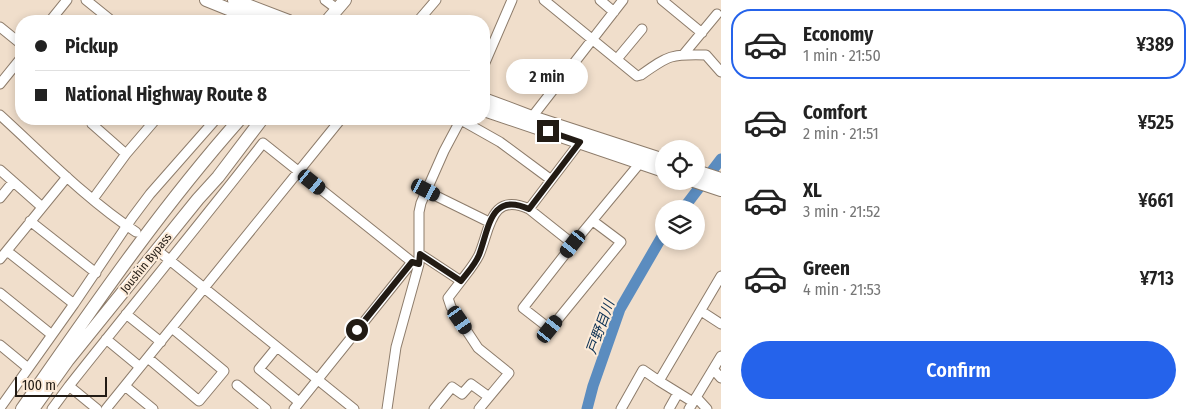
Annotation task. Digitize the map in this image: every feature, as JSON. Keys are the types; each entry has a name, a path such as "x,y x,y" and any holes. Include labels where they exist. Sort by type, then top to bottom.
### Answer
{"highway":[{"path":"206,0 238,15"},
{"path":"234,0 273,15"},
{"path":"332,15 341,5"},
{"path":"490,101 655,157"},
{"path":"490,112 655,168"},
{"path":"156,222 225,125"},
{"name":"Joushin Bypass","path":"22,409 156,222 213,149 235,125"},
{"name":"Joushin Bypass","path":"33,409 115,300 198,198 218,177 257,125"},
{"path":"218,177 264,125"},
{"path":"705,178 718,184"}],"street":[{"path":"56,15 67,0"},
{"path":"86,0 105,15"},
{"path":"325,0 341,5"},
{"path":"423,15 436,0"},
{"path":"490,51 512,0"},
{"path":"544,0 636,76 641,75 670,56 683,54 706,55 721,72"},
{"path":"600,0 614,12"},
{"path":"532,117 623,0"},
{"path":"662,0 673,3 702,33"},
{"path":"683,54 717,14"},
{"path":"0,26 15,39"},
{"path":"617,59 642,29"},
{"path":"0,84 15,65"},
{"path":"0,115 67,177 136,232"},
{"path":"93,125 126,154"},
{"path":"93,199 126,154 151,125"},
{"path":"0,408 150,194 211,125"},
{"path":"106,409 335,125"},
{"path":"387,409 396,347 417,260 419,212 426,190 458,125"},
{"path":"470,125 500,142 550,179"},
{"path":"529,209 580,142"},
{"path":"52,409 264,143 298,171 417,260 461,281"},
{"path":"593,221 620,242 550,329 523,308 573,244 640,163"},
{"path":"0,170 42,207"},
{"path":"0,259 67,177"},
{"path":"0,198 13,182"},
{"path":"426,190 489,222"},
{"path":"479,409 509,373 478,348 451,307 448,298 476,261 489,222 494,213 500,207 517,205 529,209 573,244"},
{"path":"30,221 96,273"},
{"path":"7,250 74,304"},
{"path":"162,254 354,409"},
{"path":"277,347 259,369 296,407 417,260"},
{"path":"659,381 721,276"},
{"path":"0,293 52,335"},
{"path":"701,311 721,324"},
{"path":"126,314 161,342"},
{"path":"148,358 200,401 224,371 172,328"},
{"path":"106,339 140,367"},
{"path":"0,345 28,368"},
{"path":"693,403 721,356"},
{"path":"713,369 721,378"},
{"path":"621,409 643,370 693,403 707,409"},
{"path":"434,409 452,387 462,394 471,384 489,397"},
{"path":"237,385 266,409"},
{"path":"69,386 97,409"},
{"path":"125,386 153,409"},
{"path":"668,409 678,393"}],"waterway":[{"name":"戸野目川","path":"690,200 721,159"},
{"name":"戸野目川","path":"587,409 593,386 620,309 655,249"}],"route":[{"path":"357,330 412,262 419,264 420,254 461,281 476,261 489,222 497,209 511,205 524,206 529,209 580,142 548,131"}]}
